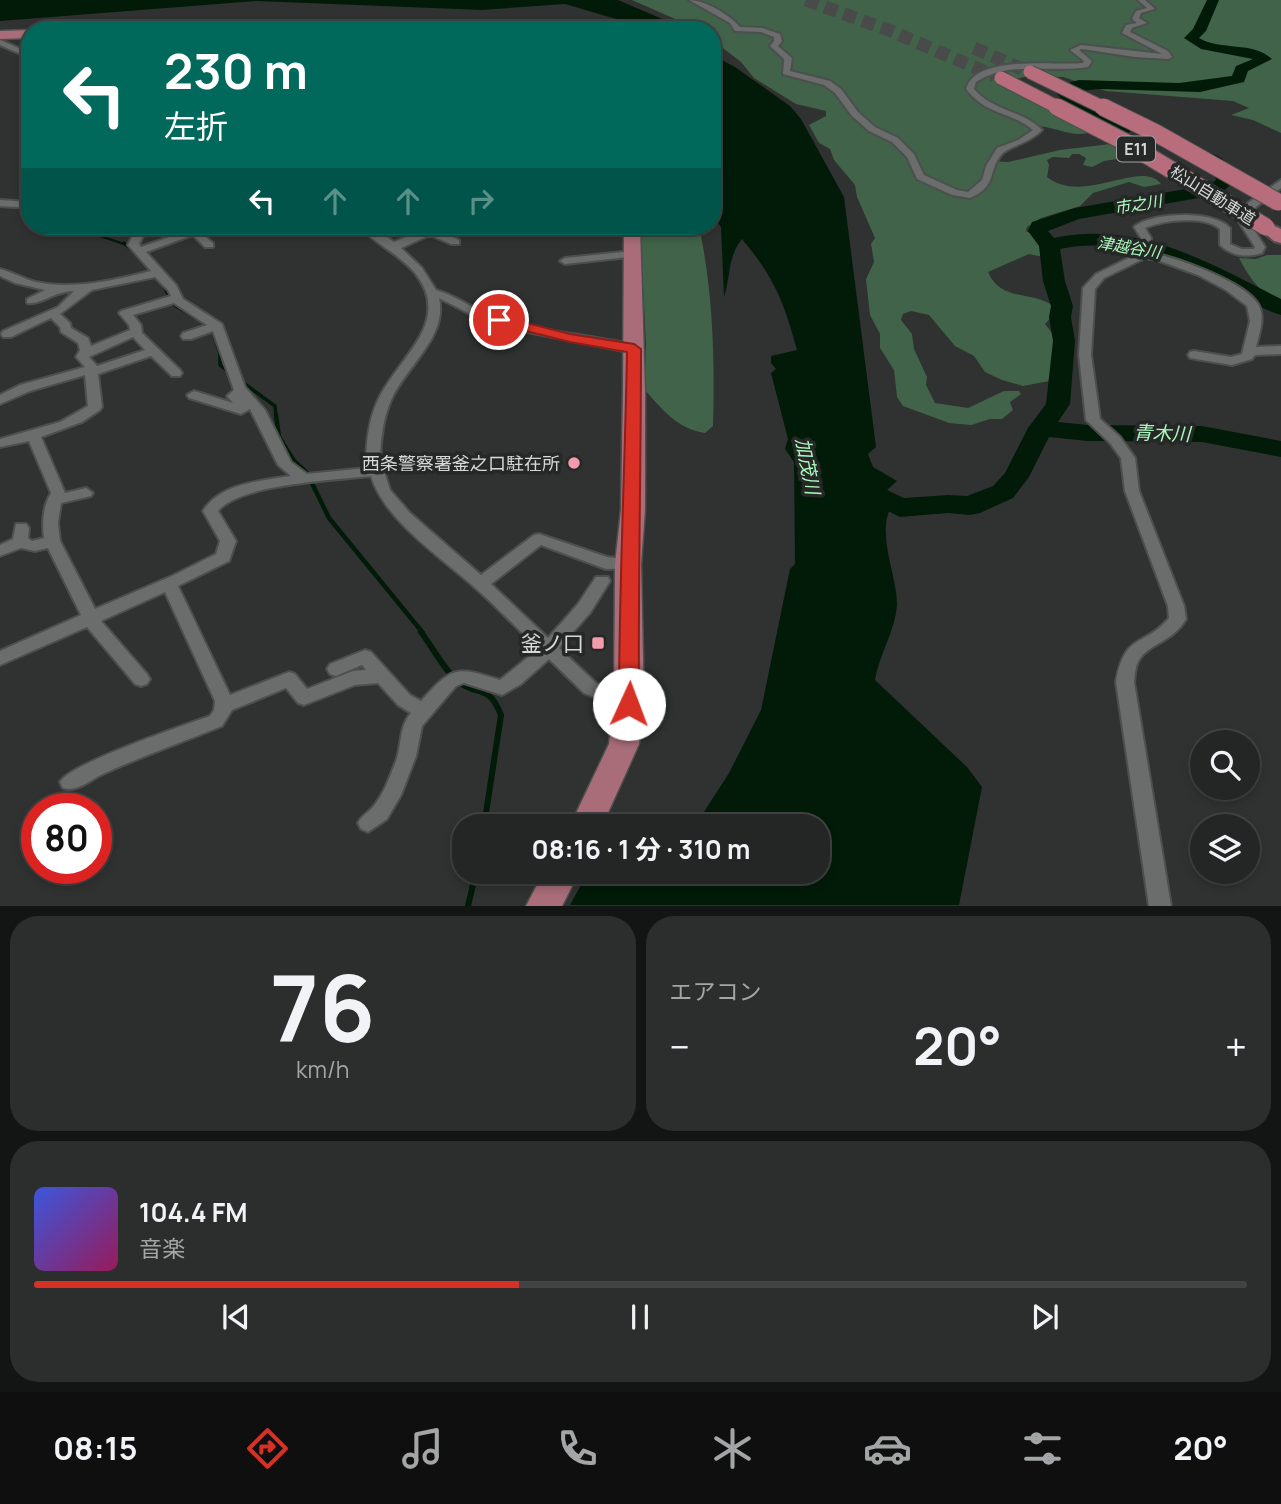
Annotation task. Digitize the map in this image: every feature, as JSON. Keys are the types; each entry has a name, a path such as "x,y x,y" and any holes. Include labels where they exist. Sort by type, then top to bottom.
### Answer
{"highway":[{"path":"0,35 21,34"},
{"name":"松山自動車道","path":"1026,71 1146,128 1280,203"},
{"name":"松山自動車道","path":"998,77 1125,142 1274,232"},
{"path":"592,814 624,744 629,704 628,564 633,510 632,235"},
{"path":"542,905 555,884"}],"street":[{"path":"692,0 732,22 738,29 762,30 777,36 778,41 774,46 788,58 786,72 832,87 872,129 895,140 911,156 920,177 945,189 970,195 987,181 990,162 999,149 1022,142 1038,130 1029,123 1000,113 983,103 970,89 972,81 984,73 1023,65 1085,65 1088,61 1074,50 1081,47 1168,57 1126,33 1129,27 1143,23 1135,19 1138,12 1152,9 1141,0"},
{"path":"0,42 21,52"},
{"path":"1145,251 1146,238 1139,227 1142,223 1199,218 1224,225 1227,230 1225,245 1230,249 1245,253 1258,251 1260,247 1244,222 1252,205 1281,183"},
{"path":"0,203 21,204"},
{"path":"138,235 133,245 158,273 174,286 178,301 216,326 224,340 239,388 258,410 285,465 303,479"},
{"path":"139,251 184,235"},
{"path":"199,235 209,245"},
{"path":"373,470 377,423 383,403 431,327 434,310 431,292 421,272 375,235"},
{"path":"393,249 400,242 419,235"},
{"path":"444,235 455,242"},
{"path":"1160,905 1125,682 1130,655 1140,646 1171,629 1178,619 1176,606 1132,491 1128,458 1115,440 1093,420 1085,355 1089,288 1092,282 1145,251 1180,263 1224,286 1253,306 1256,321 1248,356 1231,361 1194,355"},
{"path":"565,261 633,254"},
{"path":"3,277 56,289 90,287 158,273"},
{"path":"7,334 24,322 54,314 74,296 90,287"},
{"path":"31,301 56,289"},
{"path":"431,292 449,297 480,315 521,327 634,349"},
{"path":"176,373 135,332 135,325 125,313 127,306 177,298"},
{"path":"0,443 34,436 90,413 95,407 92,370 82,357 84,341 65,329 54,314"},
{"path":"187,336 216,326"},
{"path":"84,354 135,332"},
{"path":"1249,351 1281,350"},
{"path":"0,400 25,388 153,351"},
{"path":"194,395 241,410 244,409 234,396 239,388"},
{"path":"34,436 58,493 54,500 50,529 52,541 91,619 141,680"},
{"path":"0,658 202,569 226,553 228,541 210,511 218,501 263,485 373,470 377,471 383,491 405,517 481,584 590,688 629,704"},
{"path":"54,500 86,493"},
{"path":"0,551 21,535 35,547 52,541"},
{"path":"481,584 539,539 606,563 628,564"},
{"path":"368,822 380,813 391,795 407,756 413,723 450,681 464,676 502,688 519,677 584,610 602,581"},
{"path":"69,782 96,768 216,721 223,712 224,701 169,584"},
{"path":"336,669 365,657 404,701 422,710"},
{"path":"223,706 289,678 304,698 352,678 383,676"}],"shaded area":[{"path":"632,0 1281,0 1281,133 1253,120 1231,115 1249,108 1233,101 1106,91 1063,77 1028,76 1000,83 1090,132 1077,134 1034,126 1034,130 1020,141 997,149 989,161 1008,162 1060,150 1110,144 1130,157 1104,161 1092,167 1083,165 1086,158 1079,154 1072,154 1069,158 1053,157 1047,160 1047,177 1062,185 1078,187 1140,176 1152,177 1161,184 1144,187 1129,182 1093,193 1080,206 1041,218 1027,227 1026,231 1045,248 1048,258 1029,254 988,272 1001,288 1036,298 1055,307 1054,314 1045,324 1056,338 1053,377 1049,381 1023,386 1002,380 985,372 974,356 955,346 929,315 911,311 903,314 901,320 912,334 914,349 927,377 926,385 935,403 968,408 1004,391 1019,391 1021,394 1010,402 1013,410 1002,419 990,419 971,425 949,423 903,406 897,397 894,370 880,348 880,334 870,315 866,279 874,262 871,244 875,238 857,197 855,185 834,160 830,149 819,143 809,125 826,116 826,111 796,104 754,78 741,62 721,47 721,21 680,21"},
{"path":"640,235 700,235 710,300 714,375 713,426 705,433 678,423 644,389 646,345"},
{"path":"1267,255 1281,255 1281,303 1256,284 1239,258 1256,259"}],"water":[{"path":"0,0 618,0 667,21 620,21 565,4 482,10 257,1 0,21"},
{"name":"加茂川","path":"721,60 790,106 801,119 844,197 876,447 868,454 873,467 897,481 886,491 890,509 886,532 897,606 875,680 967,767 982,787 959,905 570,905 581,884 830,884 830,814 703,814 729,773 761,710 790,569 795,564 794,462 785,449 788,439 771,373 776,369 771,363 771,356 797,350 777,291 742,239 732,260 724,297 721,227"}],"waterway":[{"name":"市之川","path":"1128,128 1069,98 1063,92 1069,87 1079,85 1179,88 1219,84 1239,79 1241,69 1265,59 1247,53 1215,49 1191,38 1199,31 1213,0"},
{"name":"市之川","path":"1049,245 1038,231 1039,226 1075,214 1215,190 1225,181 1224,172 1218,163 1207,157"},
{"path":"97,235 126,245"},
{"name":"津越谷川","path":"1049,245 1099,240 1183,257 1281,308"},
{"path":"124,243 139,256"},
{"name":"市之川","path":"1041,428 1058,404 1064,341 1060,317 1062,306 1054,281 1049,245"},
{"path":"163,284 173,304 208,325 220,353 220,365 231,374"},
{"path":"238,379 275,406 276,417"},
{"path":"276,415 279,437 294,461 307,473 329,518 423,633"},
{"name":"市之川","path":"859,486 900,508 948,504 970,506 1003,492 1016,477 1041,428"},
{"name":"青木川","path":"1041,428 1088,433 1202,434 1281,449"},
{"path":"421,632 454,678 465,686 487,694 501,715 486,814"},
{"path":"468,906 473,884"}],"tunnel":[{"path":"806,0 891,31 995,76"},
{"path":"974,48 1022,69"}],"place":[{"name":"西条警察署釜之口駐在所","path":"574,463"},
{"name":"釜ノ口","path":"598,643"}],"route":[{"path":"499,320 570,338 634,349 633,510 628,564 631,659 629,704"}]}
